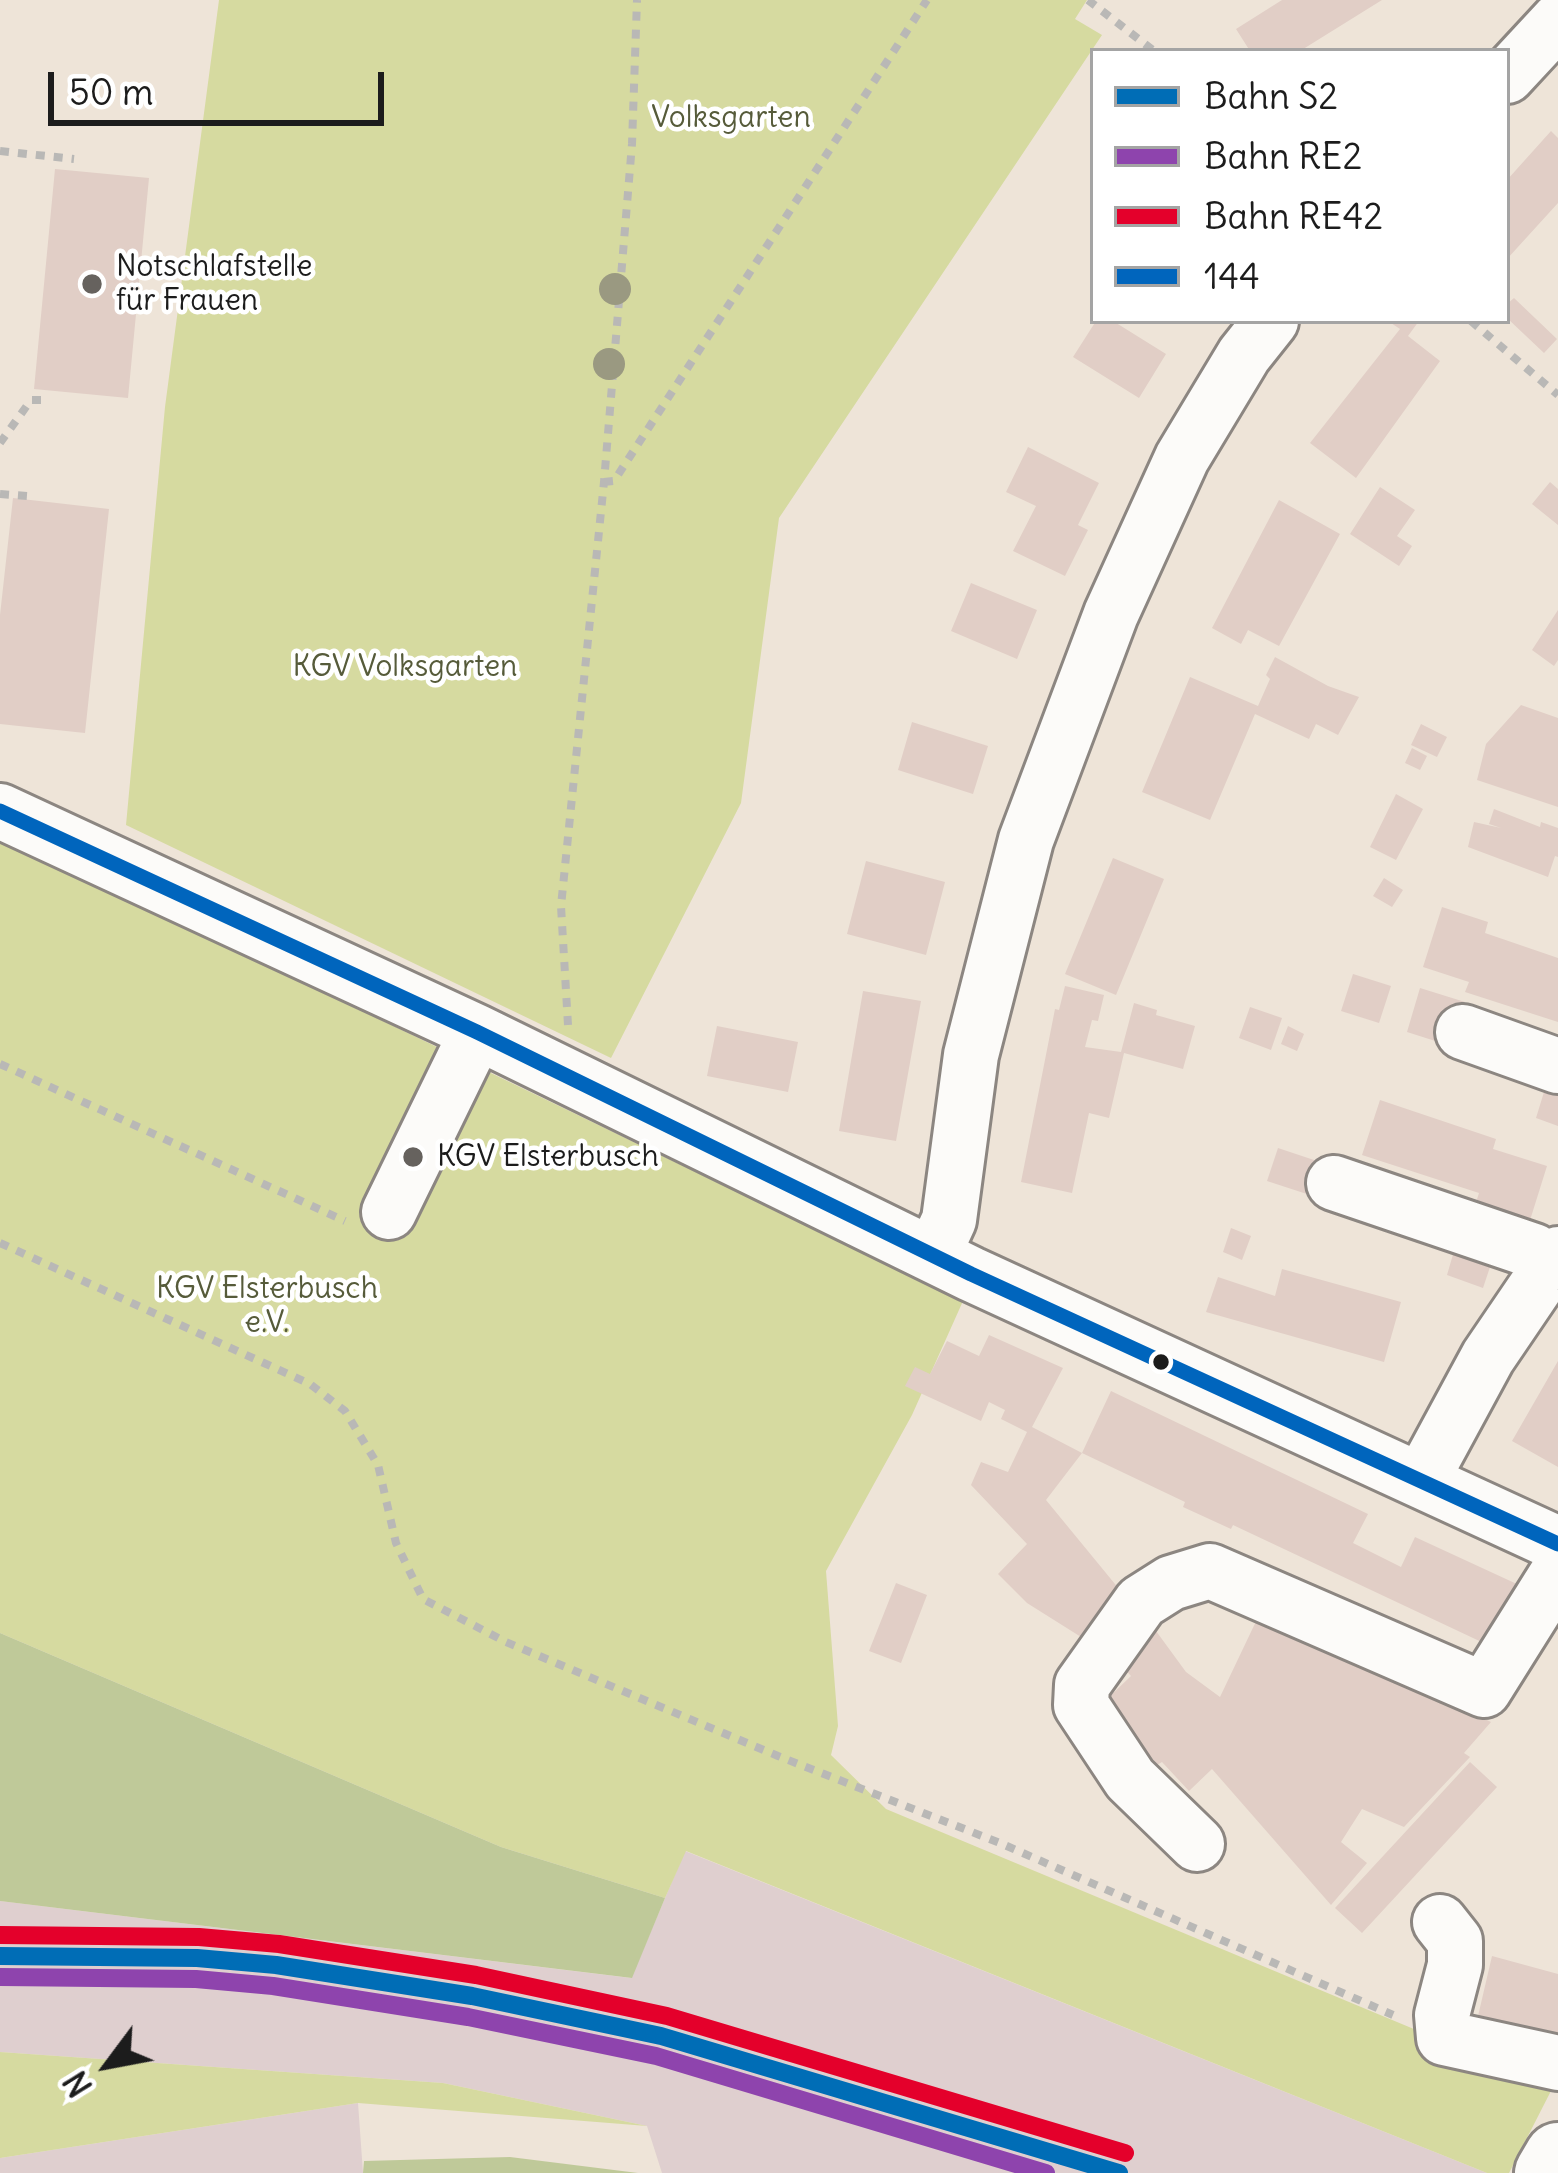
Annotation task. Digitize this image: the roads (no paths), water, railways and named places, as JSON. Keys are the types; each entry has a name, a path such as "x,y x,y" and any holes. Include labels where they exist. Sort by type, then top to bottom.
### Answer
{"main road":[{"path":"1548,2173 1558,2156"}],"street":[{"path":"1510,73 1558,21"},
{"path":"933,1255 949,1220 971,1055 1025,839 1111,614 1182,458 1244,355 1269,324"},
{"path":"0,811 477,1032 933,1255 1558,1544"},
{"path":"389,1212 477,1032"},
{"path":"1463,1032 1558,1066"},
{"path":"1334,1183 1554,1259 1488,1357 1422,1479"},
{"path":"1197,1844 1130,1779 1081,1705 1082,1685 1141,1602 1171,1583 1210,1571 1484,1690 1558,1571"},
{"path":"1440,1922 1455,1941 1455,1965 1442,2015 1444,2038 1558,2063"}],"rail line":[{"name":"RE42","path":"0,1935 199,1937 279,1944 476,1975 667,2016 1125,2153"},
{"name":"S2","path":"0,1956 197,1958 276,1965 472,1996 661,2036 1119,2173"},
{"name":"RE2","path":"1,1977 196,1979 273,1986 468,2017 656,2056 1046,2173"}],"place":[{"name":"Notschlafstelle für Frauen","path":"92,284"},
{"name":"KGV Elsterbusch","path":"413,1157"}],"park label":[{"name":"Volksgarten","path":"731,118"},
{"name":"KGV Volksgarten","path":"405,667"},
{"name":"KGV Elsterbusch e.V.","path":"267,1306"}]}
